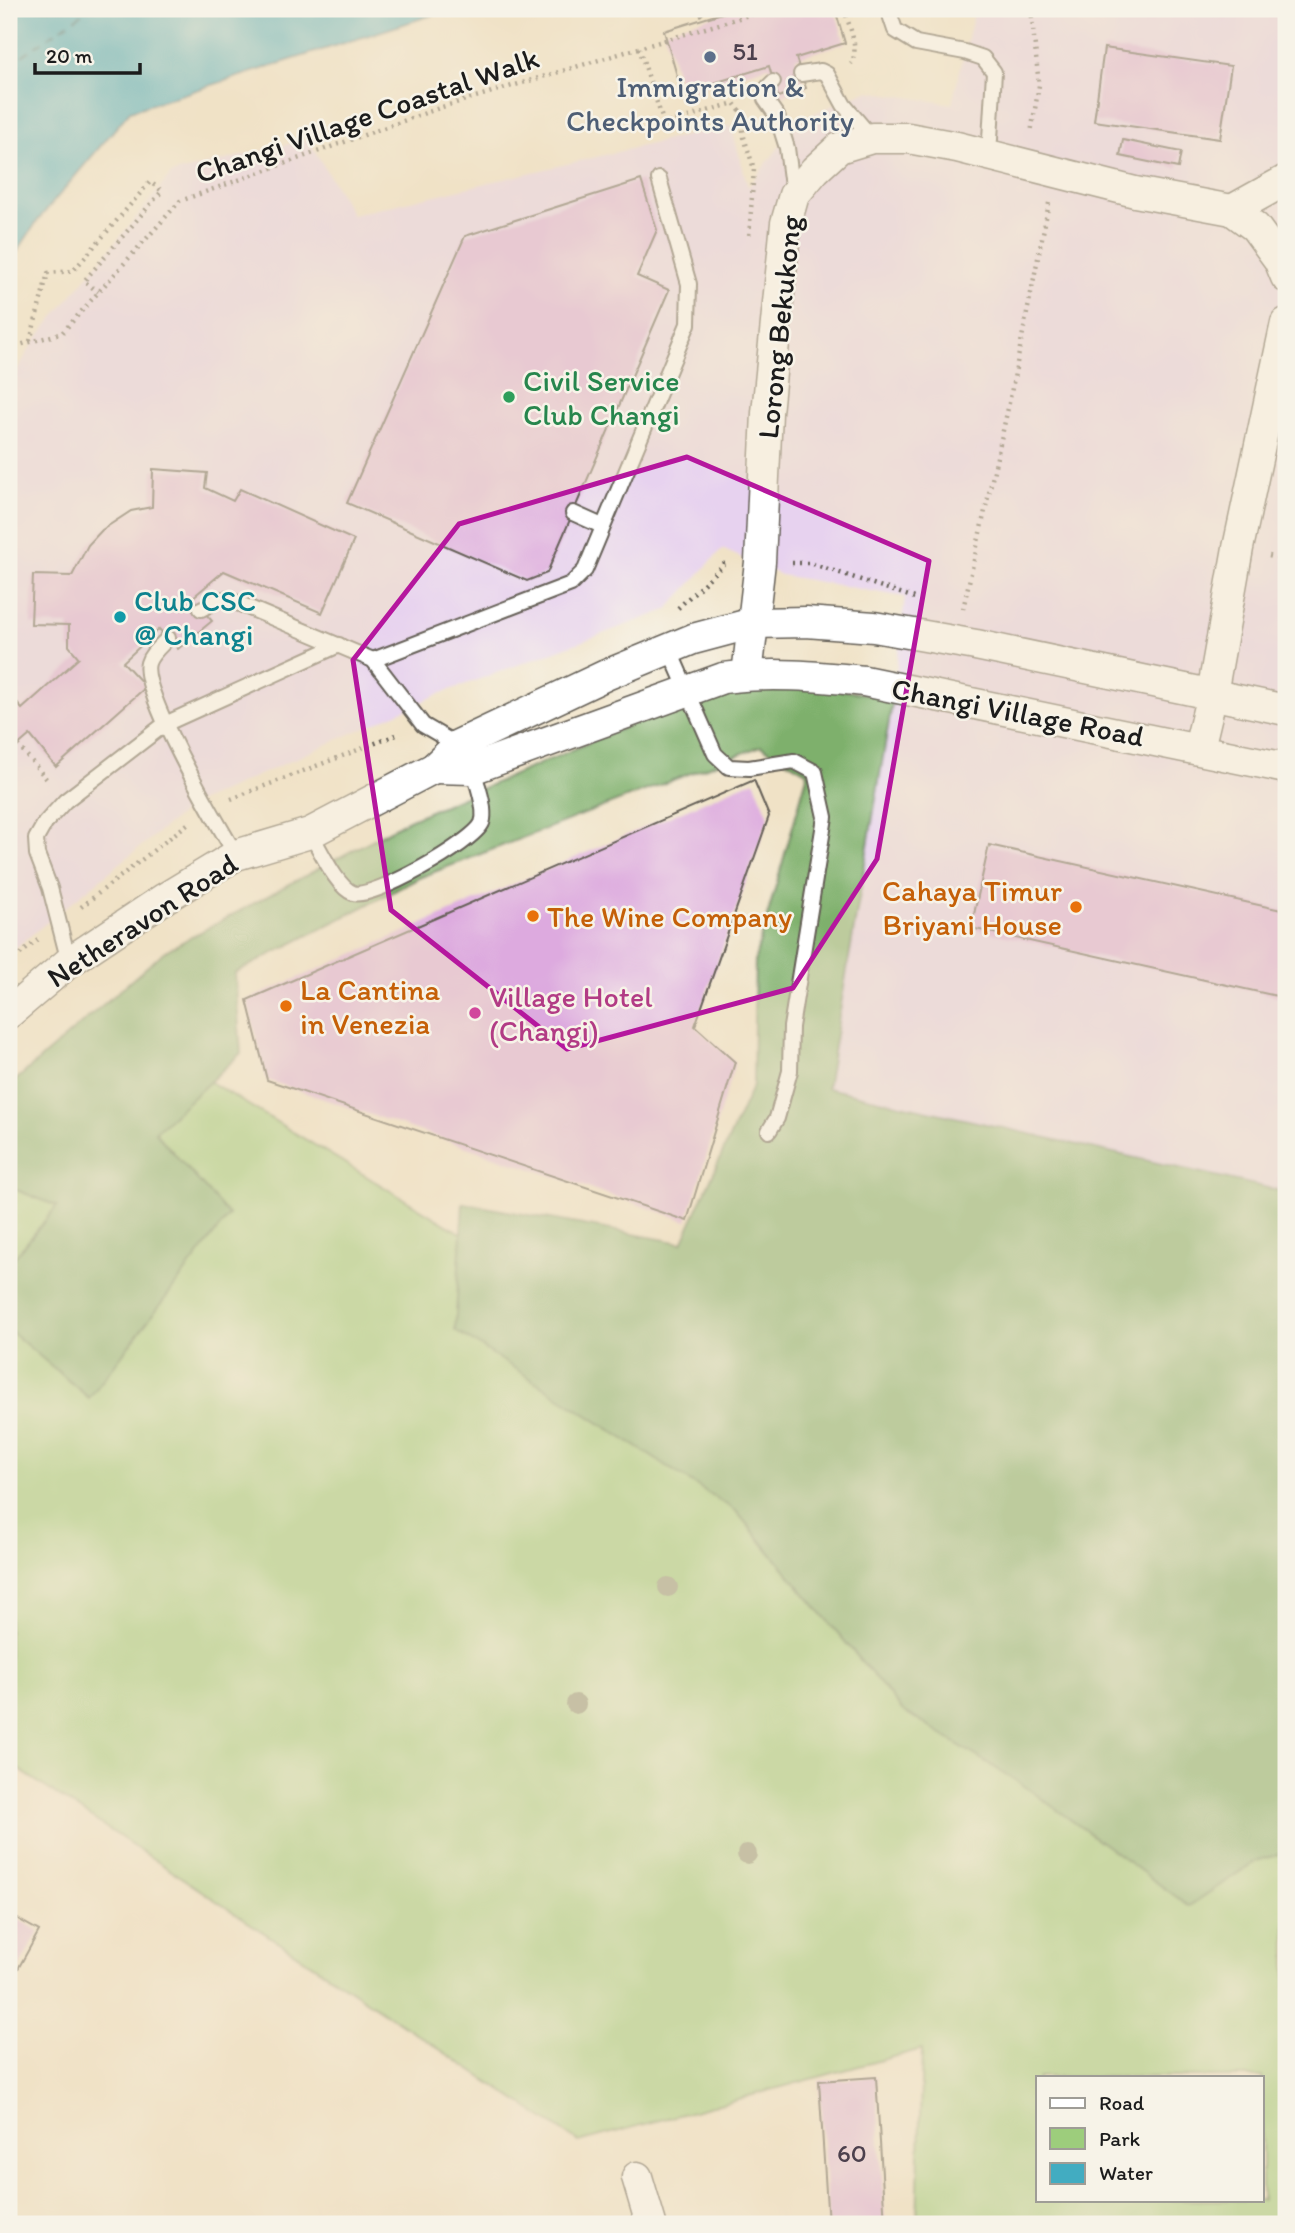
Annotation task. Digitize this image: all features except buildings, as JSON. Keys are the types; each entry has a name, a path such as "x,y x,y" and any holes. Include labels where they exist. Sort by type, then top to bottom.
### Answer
{"street":[{"name":"Lorong Bekukong","path":"747,675 760,562 767,414 786,223 794,195 815,170 839,148 872,138 908,138 1135,192 1232,210 1255,227 1279,260 1286,277"},
{"path":"1232,210 1286,180"},
{"path":"1199,748 1213,694 1238,548 1286,323"},
{"name":"Changi Village Road","path":"752,623 806,622 874,627 976,645 1286,710"},
{"name":"Netheravon Road","path":"465,757 606,675 693,639 752,623"},
{"name":"Changi Village Road","path":"747,675 806,675 864,681 1286,768"},
{"name":"Netheravon Road","path":"9,1013 69,962 236,855 310,832 434,768 465,757 621,717 723,678 747,675"},
{"path":"637,2177 650,2224"}],"lane":[{"path":"888,9 895,30 916,43 983,58 993,72 987,155"},
{"path":"801,74 821,71 827,74 836,93 872,138"},
{"path":"773,82 768,87 765,99 778,116 794,195"},
{"path":"373,660 571,584 585,570 688,324 689,284 659,179"},
{"path":"573,513 602,526"},
{"path":"201,609 218,600 229,599 373,660 423,725 465,757 477,783 484,817 481,826 471,838 447,854 371,892 356,895 345,889 310,832"},
{"path":"169,638 153,654 147,666 165,724 208,808 236,855"},
{"path":"69,962 50,888 37,854 36,839 45,823 65,801 165,724 339,645"},
{"path":"669,649 715,754 729,767 750,768 794,761 815,772 825,817 791,1027 790,1072 777,1118 769,1131"}],"path":[{"path":"696,9 705,18"},
{"name":"Changi Village Coastal Walk","path":"9,348 62,333 180,201 442,107 769,9"},
{"path":"836,93 855,57 844,9"},
{"path":"1030,9 1040,85 1031,137"},
{"path":"639,48 664,124 734,103 740,111 744,137 754,169 748,250"},
{"path":"962,613 1008,408 1054,173"},
{"path":"30,341 48,273 73,271 150,182 162,191 84,281 98,292"},
{"path":"724,564 725,550"},
{"path":"670,616 724,564 810,563 924,601"},
{"path":"9,963 208,808 423,725"},
{"path":"18,745 65,801"}],"highlighted area":[{"path":"687,457 929,561 877,859 793,988 567,1049 391,910 353,660 459,524"}],"shaded area":[{"path":"975,9 1286,9 1286,1192 827,1088 893,698 905,597 781,575 722,549 667,610 439,694 192,805 9,953 9,385 33,343 171,174 308,139 352,215 731,125 748,187 801,119 867,91 952,104"}],"green space":[{"path":"768,679 893,698 827,1088 1286,1192 1286,1852 1256,1861 1189,1906 1023,1785 902,1710 736,1511 455,1330 463,1203 682,1243 753,1085 755,959 808,773 761,746 421,877 235,973 241,1053 155,1132 229,1215 89,1398 9,1330 9,1264 57,1206 9,1187 9,1086 165,951 409,820 700,695"},
{"path":"164,1054 1286,1732 1286,2224 917,2224 922,2049 579,2142 9,1763 9,1159"}],"water":[{"path":"9,9 451,9 130,111 38,220 9,264"}],"ferry route":[{"path":"9,65 89,9"}],"place":[{"name":"Immigration & Checkpoints Authority","path":"710,57"},
{"name":"Civil Service Club Changi","path":"509,397"},
{"name":"Club CSC @ Changi","path":"120,617"},
{"name":"Cahaya Timur Briyani House","path":"1076,907"},
{"name":"The Wine Company","path":"533,916"},
{"name":"La Cantina in Venezia","path":"286,1006"},
{"name":"Village Hotel (Changi)","path":"475,1013"}]}
